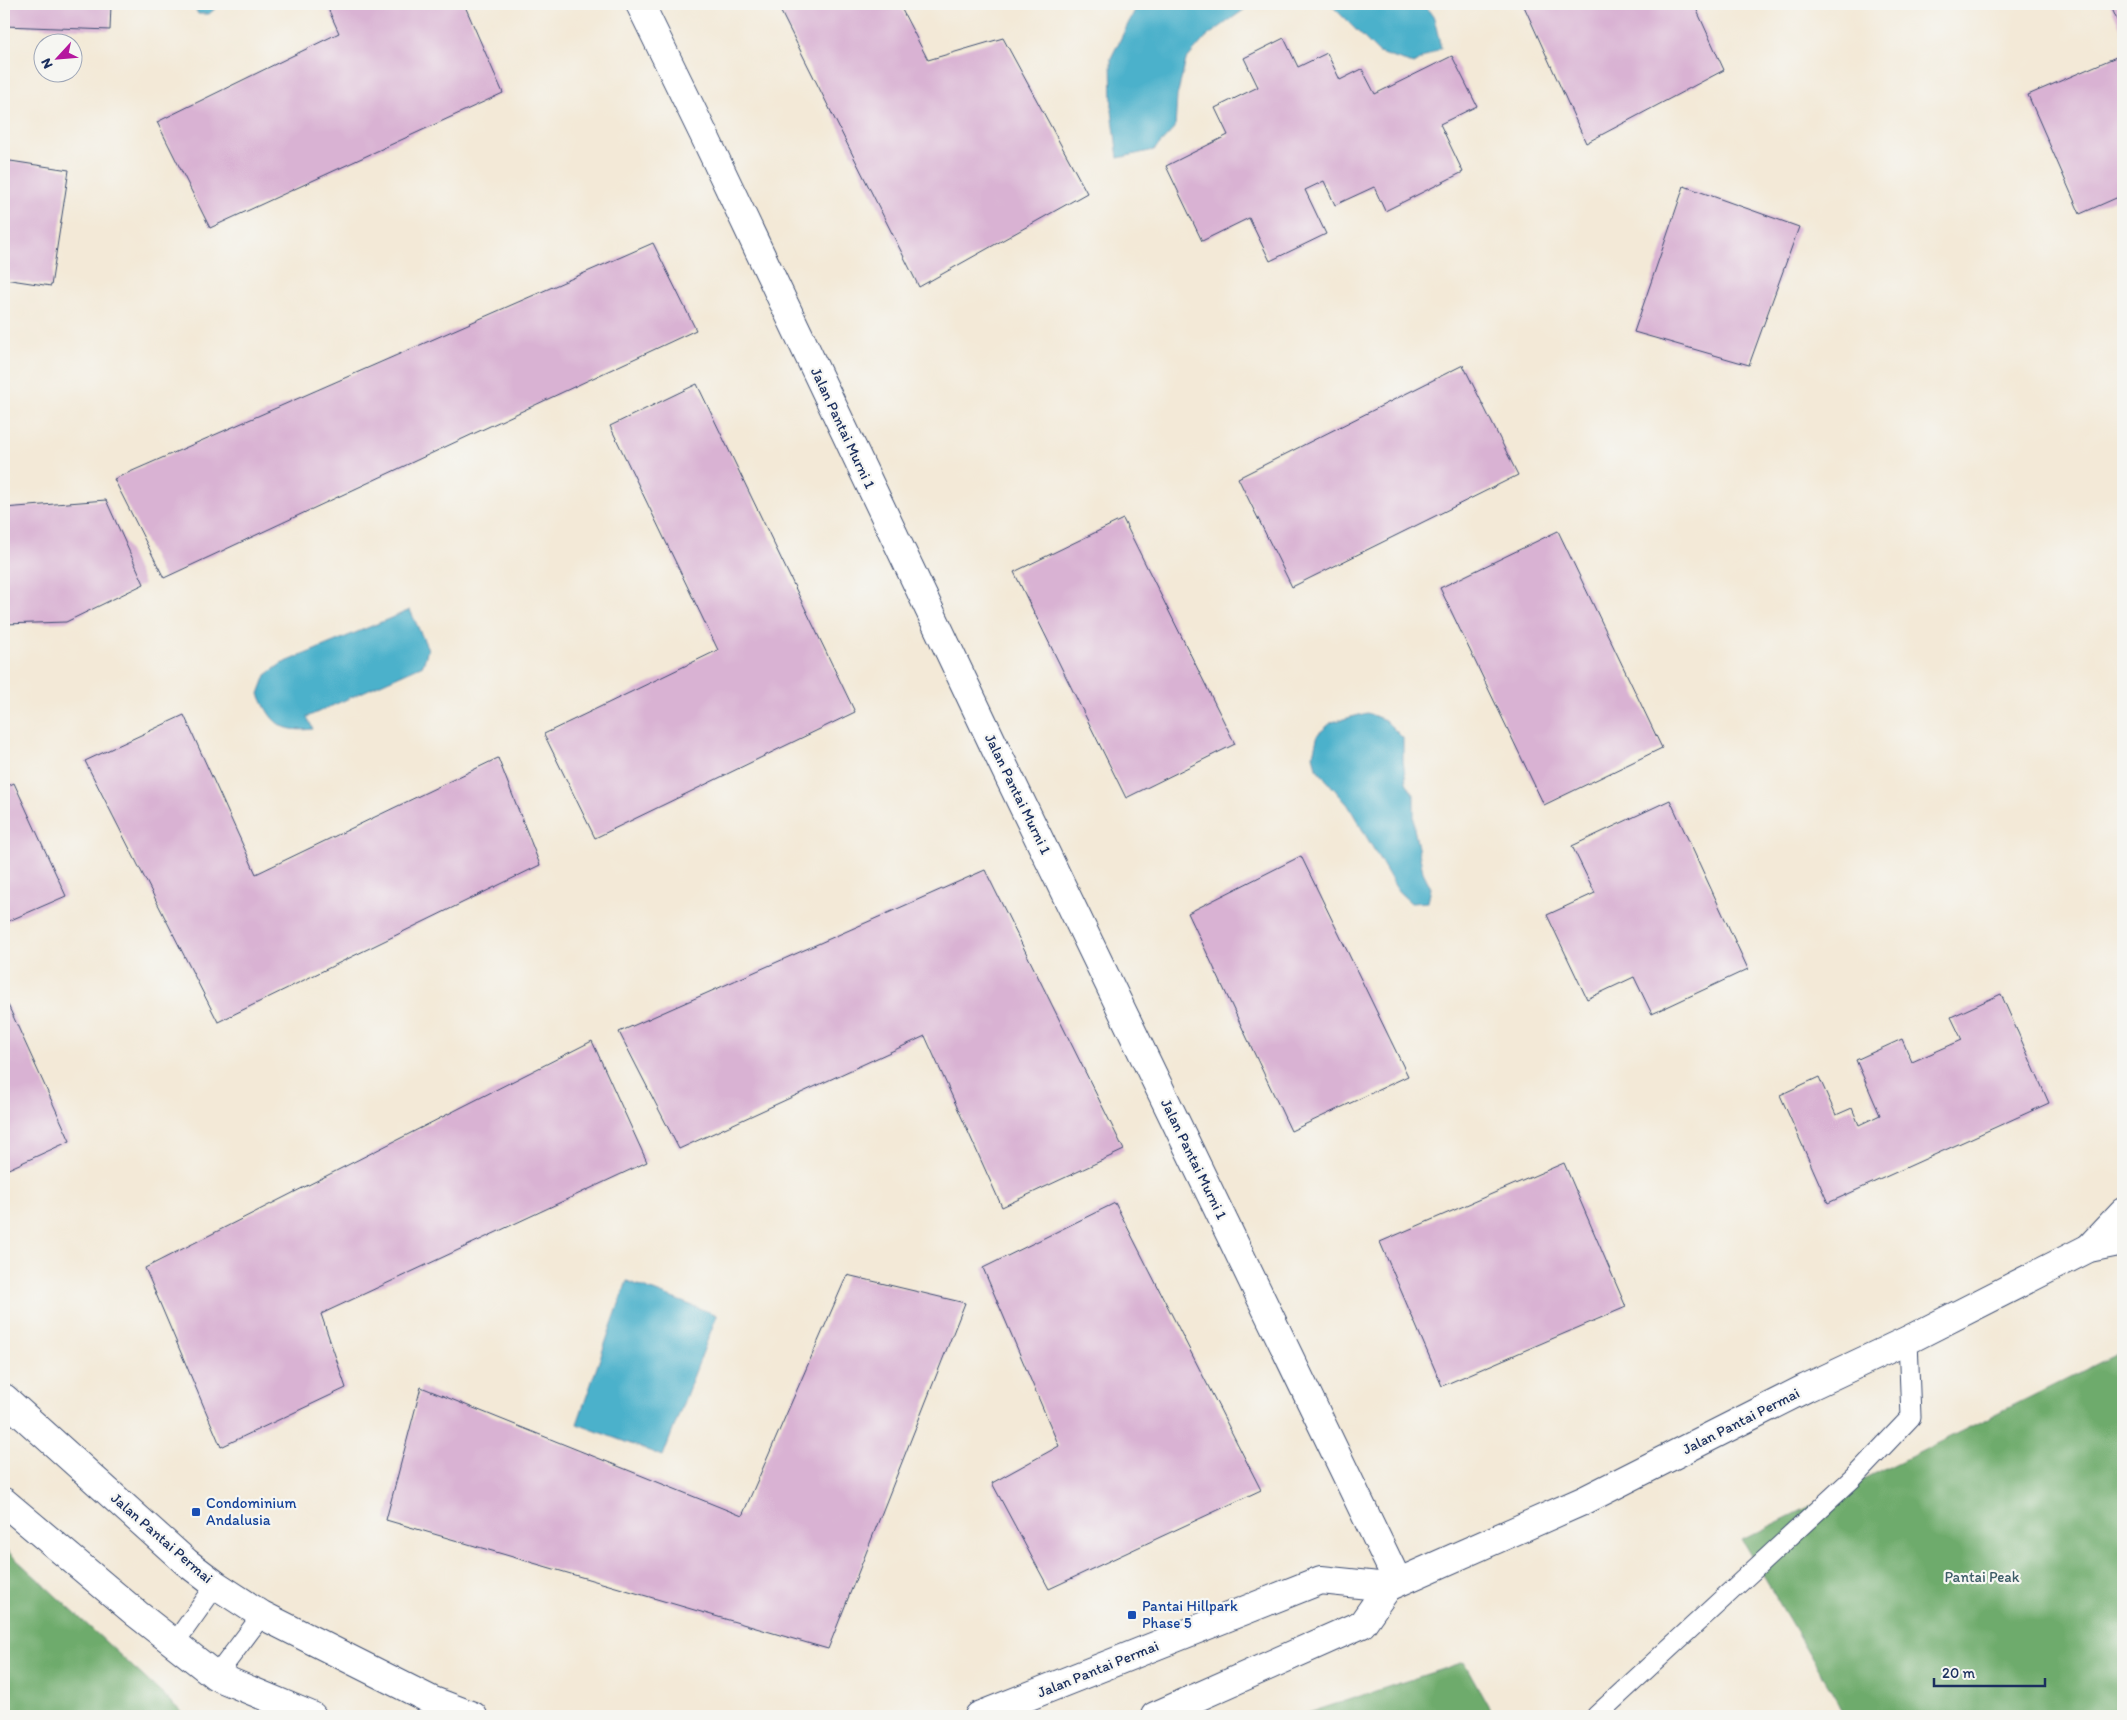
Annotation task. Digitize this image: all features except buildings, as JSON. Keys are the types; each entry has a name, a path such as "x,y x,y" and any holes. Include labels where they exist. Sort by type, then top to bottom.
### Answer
{"main road":[{"name":"Jalan Pantai Murni 1","path":"640,4 1393,1584"},
{"name":"Jalan Pantai Permai","path":"2089,1248 2123,1212"},
{"name":"Jalan Pantai Permai","path":"979,1716 1321,1580 1393,1584 1585,1500 2089,1248 2123,1241"},
{"name":"Jalan Pantai Permai","path":"4,1398 186,1562 216,1585 262,1615 431,1700 473,1716"},
{"path":"4,1502 174,1644 216,1676 312,1716"},
{"path":"1155,1716 1362,1624 1393,1584"}],"lane":[{"path":"1596,1716 1853,1478 1911,1417 1908,1340"},
{"path":"174,1644 216,1585"},
{"path":"216,1676 262,1615"}],"green space":[{"name":"Pantai Peak","path":"2123,1351 2123,1716 1846,1716 1742,1540"},
{"path":"4,1548 186,1716 4,1716"},
{"path":"1464,1662 1494,1716 1299,1716"}],"water":[{"path":"193,4 251,4 218,6 209,14 198,14"},
{"path":"1138,4 1252,4 1206,37 1186,60 1177,96 1175,128 1154,150 1118,158 1112,110 1111,58"},
{"path":"1327,4 1424,4 1434,18 1441,48 1413,64 1379,53 1331,5"},
{"path":"410,610 428,649 423,665 307,717 313,729 302,730 285,727 278,724 268,712 259,694 266,675 281,664"},
{"path":"1367,713 1385,720 1403,738 1403,761 1406,782 1414,796 1414,828 1423,872 1431,888 1428,902 1411,903 1398,891 1348,805 1316,768 1313,755 1318,734 1332,722"},
{"path":"627,1281 717,1315 663,1456 577,1424"}],"place":[{"name":"Condominium Andalusia","path":"196,1512"},
{"name":"Pantai Hillpark Phase 5","path":"1132,1615"}]}
